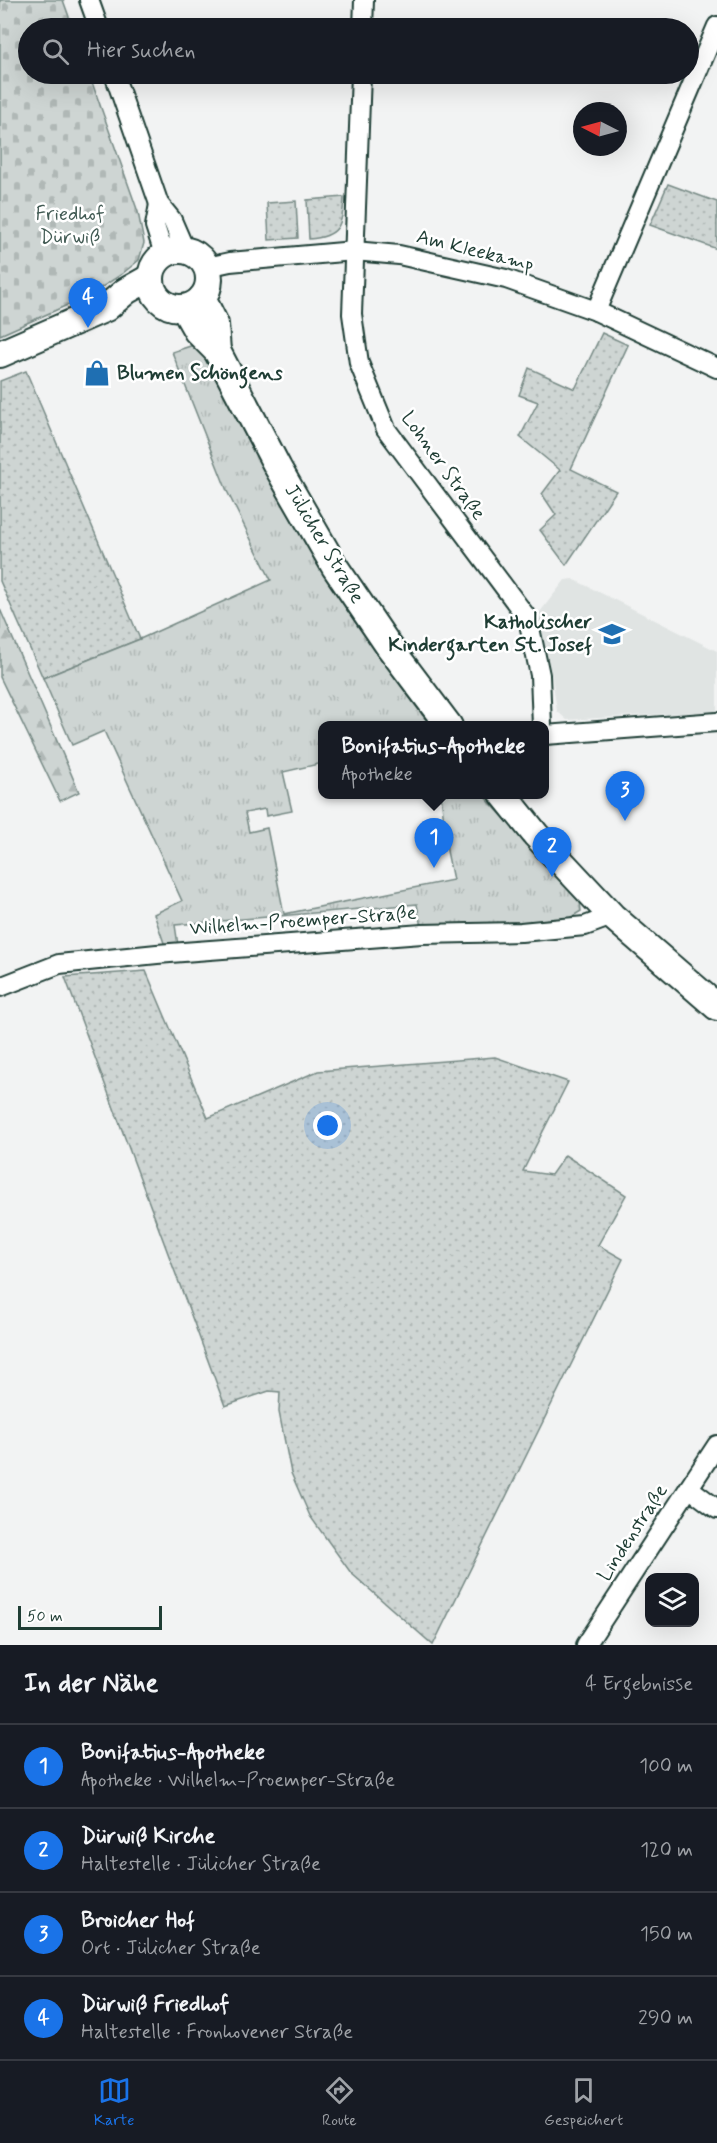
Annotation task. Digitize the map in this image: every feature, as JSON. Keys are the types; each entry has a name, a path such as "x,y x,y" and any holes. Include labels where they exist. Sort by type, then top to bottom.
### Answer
{"street":[{"path":"89,0 95,18"},
{"path":"363,18 364,0"},
{"path":"699,68 717,26"},
{"path":"117,84 159,204 155,226 174,252"},
{"name":"Lohner Straße","path":"361,84 352,314 359,363 386,429 528,619 540,675 542,721"},
{"path":"596,311 692,84"},
{"name":"Am Kleekamp","path":"207,267 230,262 354,251 399,255 506,279 596,311 717,368"},
{"path":"174,252 194,253 207,267 208,288 193,303 170,306 155,288 155,264 174,252"},
{"path":"0,354 106,308 131,307 155,288"},
{"name":"Jülicher Straße","path":"193,303 197,331 217,351 278,468 335,567 388,645 445,721"},
{"path":"549,735 717,722"},
{"path":"506,799 544,843 612,915 717,1007"},
{"name":"Wilhelm-Proemper-Straße","path":"0,987 59,964 157,954 422,934 521,932 585,926 612,915"},
{"name":"Lindenstraße","path":"586,1645 717,1445"},
{"path":"689,1488 717,1509"}],"shaded area":[{"name":"Katholischer Kindergarten St. Josef","path":"573,579 717,651 717,711 567,720 557,711 552,676 536,617 565,580"}],"green space":[{"name":"Friedhof Dürwiß","path":"0,0 63,0 69,18 18,18 18,84 93,84 138,212 144,243 139,260 90,295 0,335"},
{"path":"668,184 717,202 717,249 650,225"},
{"path":"344,197 342,215 337,228 327,236 309,239 307,200"},
{"path":"296,201 298,238 269,240 267,203"},
{"path":"602,333 628,345 571,469 616,491 566,565 540,530 556,515 542,494 560,470 520,437 538,402 519,395 529,368 575,389"},
{"path":"197,344 208,360 309,550 376,652 427,721 318,721 318,764 283,772 292,811 266,816 265,809 245,813 249,832 267,828 284,914 453,880 447,851 442,799 487,799 580,901 581,911 568,919 421,928 417,904 175,925 178,945 165,946 154,914 182,901 104,731 72,745 43,678 140,639 271,580 227,491 172,352"},
{"path":"26,371 140,639 43,678 0,581 0,381"},
{"path":"0,609 79,792 60,801 0,677"},
{"path":"146,971 208,1118 318,1071 495,1057 568,1082 523,1171 551,1175 565,1155 626,1195 598,1245 623,1259 433,1645 351,1573 310,1516 291,1473 279,1412 280,1392 269,1391 225,1406 65,977"}],"place":[{"name":"Dürwiß Friedhof","path":"88,328"},
{"name":"Blumen Schöngens","path":"97,373"},
{"name":"Katholischer Kindergarten St. Josef","path":"612,634"},
{"name":"Broicher Hof","path":"625,821"},
{"name":"Bonifatius-Apotheke","path":"434,868"},
{"name":"Dürwiß Kirche","path":"552,877"}]}
